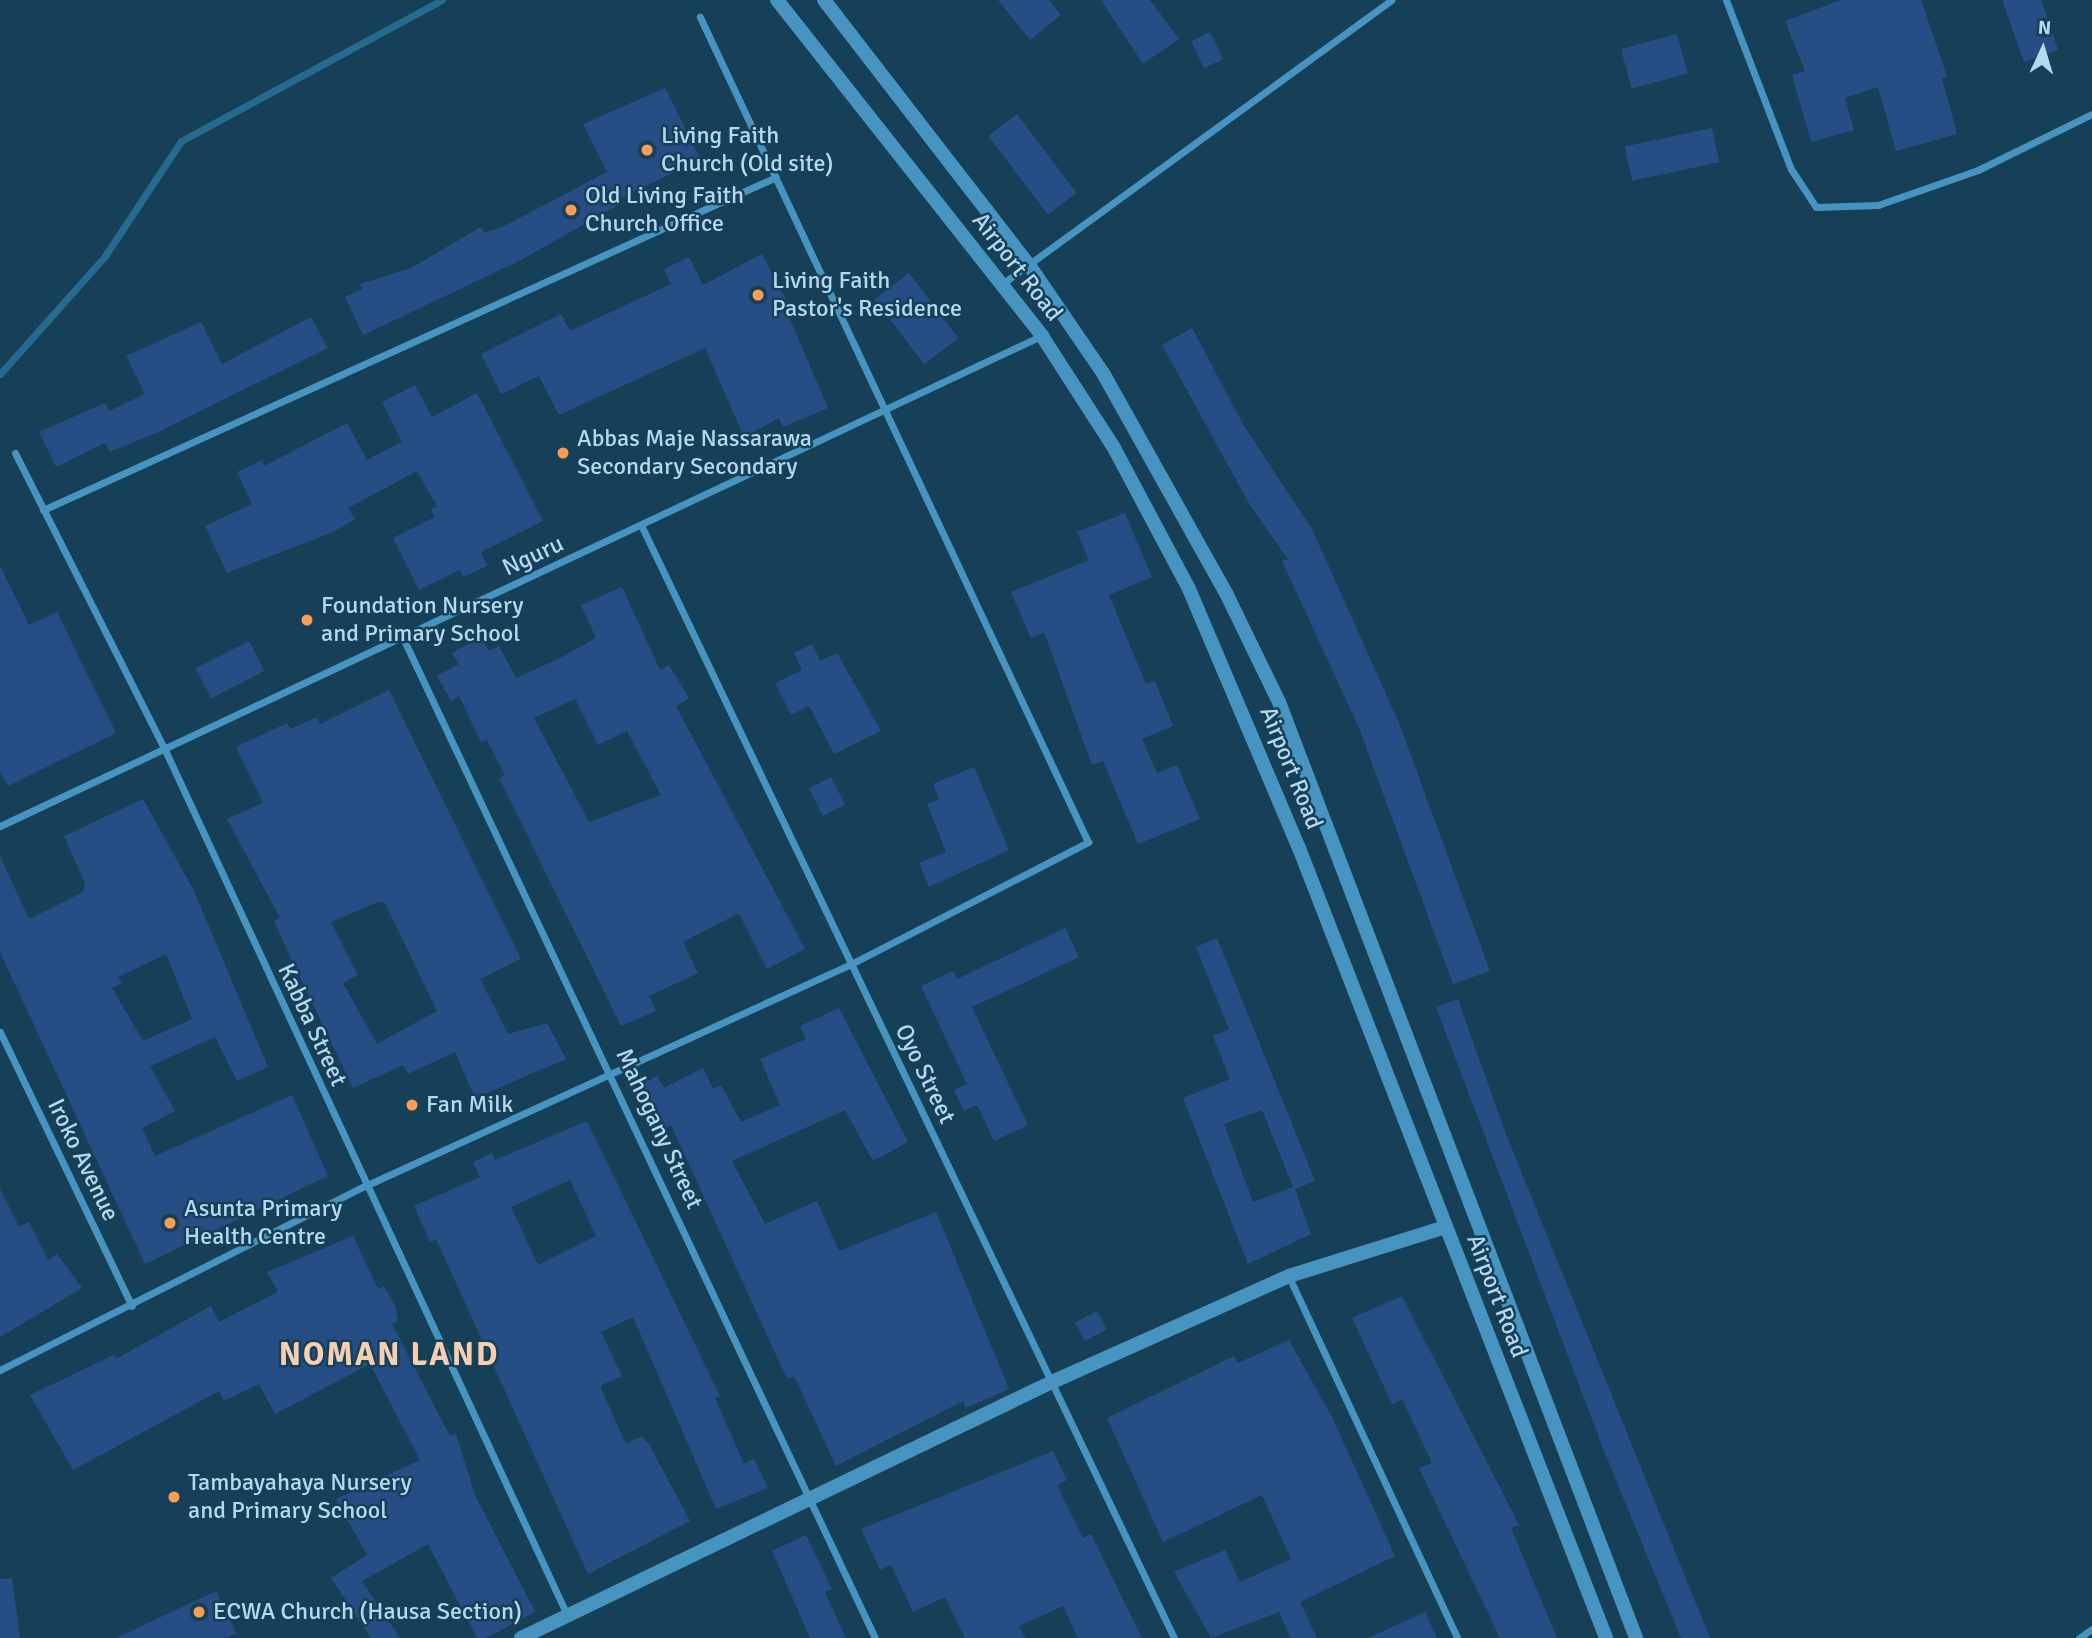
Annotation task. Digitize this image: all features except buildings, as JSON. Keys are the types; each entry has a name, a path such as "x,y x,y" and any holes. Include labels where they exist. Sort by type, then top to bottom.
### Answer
{"main road":[{"name":"Airport Road","path":"777,0 1042,336 1113,446 1189,589 1299,848 1606,1638"},
{"name":"Airport Road","path":"824,0 1029,265 1158,464 1279,702 1636,1638"},
{"path":"521,1638 1052,1382 1289,1276 1446,1227"}],"street":[{"path":"1002,284 1391,0"},
{"path":"1726,0 1791,169 1815,207 1878,205 1978,170 2092,114"},
{"path":"0,1370 132,1306 365,1185 851,964 1088,842 887,409 700,17"},
{"path":"43,510 776,177"},
{"name":"Nguru","path":"0,826 642,527 1042,336"},
{"name":"Kabba Street","path":"15,453 165,750 365,1185 568,1616"},
{"name":"Oyo Street","path":"642,527 1174,1638"},
{"name":"Mahogany Street","path":"403,638 612,1072 875,1638"},
{"name":"Iroko Avenue","path":"0,1032 132,1306"},
{"path":"1289,1276 1457,1638"},
{"path":"2079,1638 2092,1629"}],"waterway":[{"path":"0,374 105,256 181,141 442,0"}],"place":[{"name":"Living Faith Church (Old site)","path":"647,150"},
{"name":"Old Living Faith Church Office","path":"571,210"},
{"name":"Living Faith Pastor's Residence","path":"758,295"},
{"name":"Abbas Maje Nassarawa Secondary Secondary","path":"563,453"},
{"name":"Foundation Nursery and Primary School","path":"307,620"},
{"name":"Fan Milk","path":"412,1105"},
{"name":"Asunta Primary Health Centre","path":"170,1223"},
{"name":"Tambayahaya Nursery and Primary School","path":"174,1497"},
{"name":"ECWA Church (Hausa Section)","path":"199,1612"}],"district":[{"name":"NOMAN LAND","path":"389,1355"}]}
